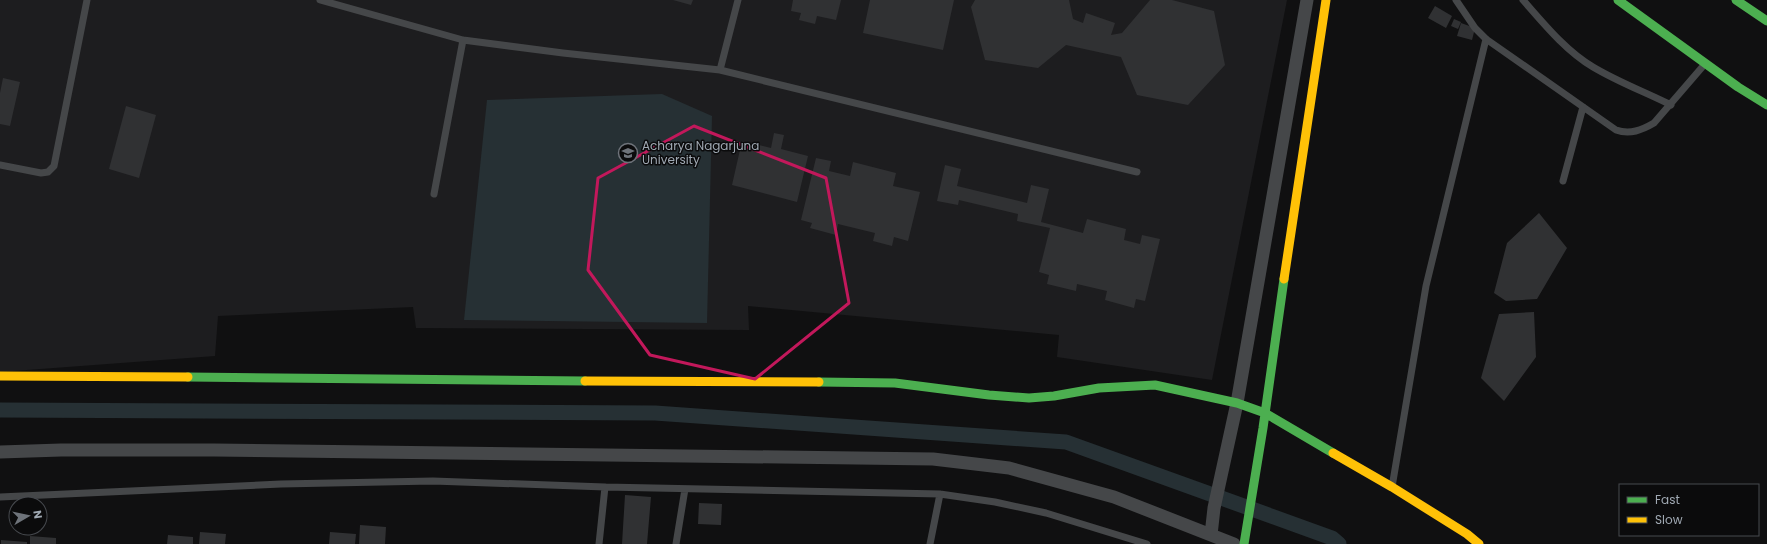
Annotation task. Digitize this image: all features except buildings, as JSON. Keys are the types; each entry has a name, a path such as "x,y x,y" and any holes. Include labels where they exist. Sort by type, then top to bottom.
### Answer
{"main road":[{"path":"1244,544 1263,428 1295,199 1326,0"},
{"path":"1618,0 1738,87 1767,105"},
{"path":"1736,0 1767,21"},
{"path":"0,376 717,380 895,383 989,395 1029,398 1054,396 1099,388 1136,384 1155,385 1237,403 1265,413 1392,487 1467,534 1479,544"}],"street":[{"path":"1211,535 1214,508 1237,403 1307,0"},
{"path":"0,452 61,450 230,451 933,459 1009,468 1106,494 1230,543"}],"lane":[{"path":"0,165 41,173 48,172 54,166 87,0"},
{"path":"320,0 463,40 563,53 720,70 1137,172"},
{"path":"720,70 738,0"},
{"path":"1456,0 1475,28 1486,39 1616,130 1632,132 1644,129 1654,123 1705,63"},
{"path":"1523,0 1546,27 1575,54 1593,67 1671,104"},
{"path":"1392,487 1426,286 1486,39"},
{"path":"434,194 463,40"},
{"path":"1563,181 1583,107"},
{"path":"0,497 281,484 426,481 604,487 940,494 995,502 1046,514 1146,544"},
{"path":"598,544 604,487"},
{"path":"676,544 685,489"},
{"path":"930,544 940,494"}],"highlighted area":[{"path":"694,126 826,178 849,303 755,379 650,355 588,270 598,178"}],"shaded area":[{"name":"Acharya Nagarjuna University","path":"0,0 1287,0 1212,380 1057,357 1059,335 748,306 749,330 416,328 413,307 218,316 215,356 0,372"},
{"path":"662,94 712,116 707,323 464,320 487,100"}],"waterway":[{"path":"0,410 655,413 1066,442 1332,538 1339,544"}],"traffic: fast":[{"path":"1618,0 1738,87 1767,105"},
{"path":"1736,0 1767,21"},
{"path":"1244,544 1263,428 1284,279"},
{"path":"188,377 585,381"},
{"path":"819,382 895,383 989,395 1029,398 1054,396 1099,388 1155,385 1237,403 1265,413 1333,453"}],"traffic: slow":[{"path":"1284,279 1326,0"},
{"path":"0,376 188,377"},
{"path":"585,381 819,382"},
{"path":"1333,453 1392,487 1467,534 1479,544"}],"place":[{"name":"Acharya Nagarjuna University","path":"628,153"}]}
